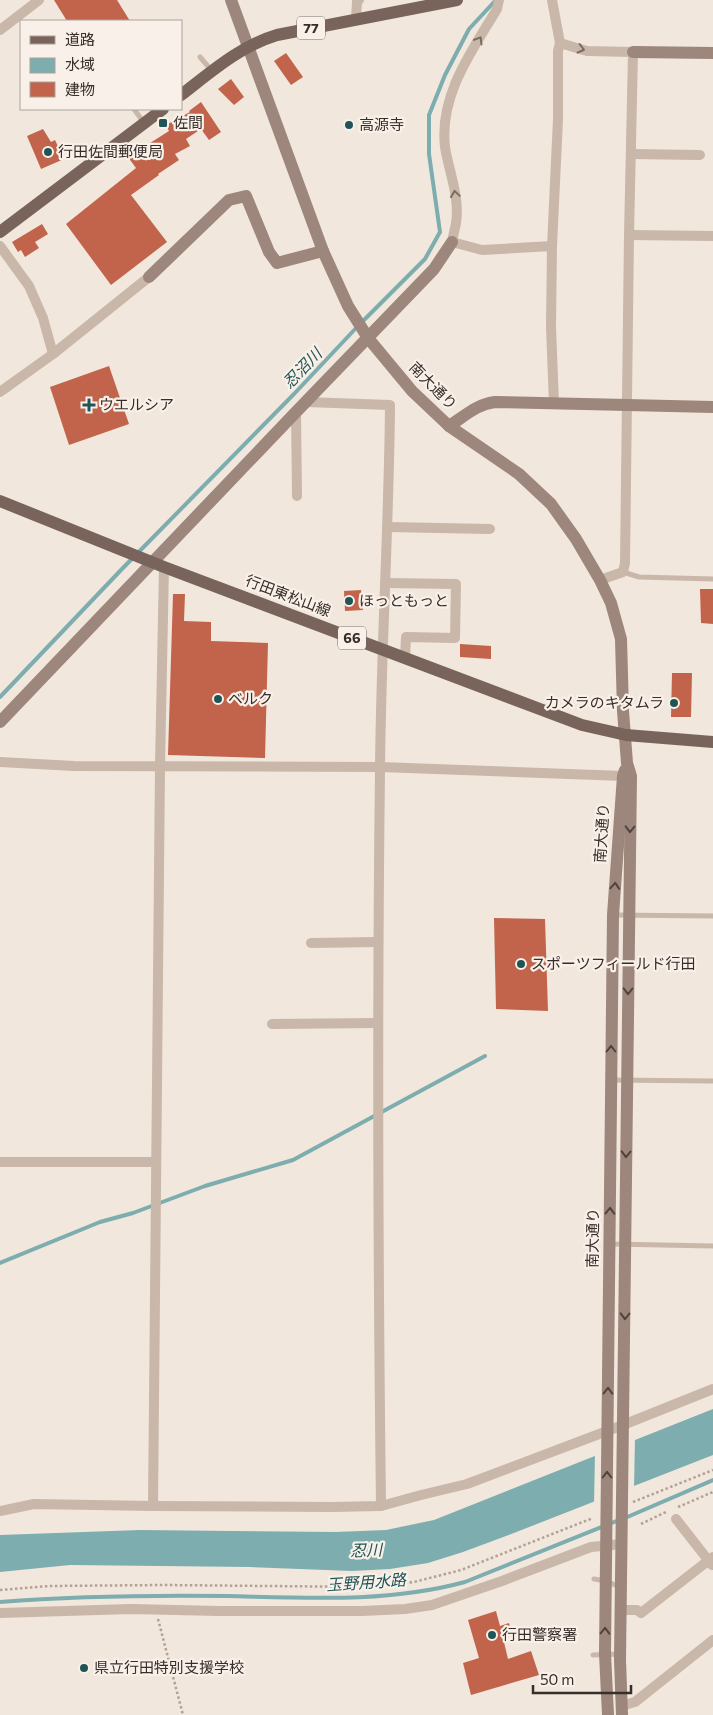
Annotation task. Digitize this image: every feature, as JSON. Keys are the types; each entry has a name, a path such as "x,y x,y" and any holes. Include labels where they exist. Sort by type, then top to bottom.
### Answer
{"main road":[{"name":"77","path":"182,94 248,46 277,35 457,0"},
{"path":"0,232 162,110"},
{"name":"行田東松山線","path":"0,501 158,564 582,725 626,735 713,742"}],"street":[{"path":"0,30 39,0"},
{"name":"南大通り","path":"231,0 323,251 348,306 368,338 412,391 449,426 519,474 551,504 576,539 600,580 611,603 621,639 623,711 627,763 631,776 623,1430 625,1505 622,1526 620,1654 622,1711"},
{"path":"356,19 357,1 359,0"},
{"path":"0,722 158,564 296,412 434,269 452,242 456,222 453,180 445,146 450,95 467,60 498,9 499,0"},
{"path":"552,0 560,43 558,51 558,119 552,246 551,327 554,404"},
{"path":"560,43 586,51 713,53"},
{"path":"600,580 623,572 625,563 633,52"},
{"path":"631,154 700,155"},
{"path":"0,392 53,354 149,277 229,200 246,196 269,252 277,263 323,251"},
{"path":"629,235 713,236"},
{"path":"452,242 482,250 552,246"},
{"path":"0,246 29,286 43,318 53,354"},
{"path":"306,402 390,405 388,527 382,649 377,1023 381,1506"},
{"path":"449,426 485,403 713,407"},
{"path":"296,412 297,496"},
{"path":"388,527 490,528"},
{"path":"153,1506 160,766 158,564"},
{"path":"385,583 456,584 455,638 406,637 405,658"},
{"path":"0,762 74,766 380,767 623,776"},
{"name":"南大通り","path":"608,1715 599,1654 600,1580 606,1539 603,1514 607,1435 610,1244 612,916 623,776 627,763"},
{"path":"312,943 378,942"},
{"path":"272,1024 377,1023"},
{"path":"0,1162 156,1162"},
{"path":"0,1511 34,1504 381,1506 421,1494 467,1484 623,1430 713,1389"},
{"path":"621,1610 637,1610 641,1613 712,1561 676,1519"},
{"path":"0,1613 131,1609 156,1611 362,1612 405,1609 432,1605 502,1581 591,1547 606,1539 622,1544"},
{"path":"622,1711 713,1640"}],"lane":[{"path":"200,57 212,72"},
{"path":"135,110 144,123"},
{"path":"623,572 639,577 713,579"},
{"path":"612,916 713,916"},
{"path":"611,1080 713,1081"},
{"path":"610,1244 713,1246"},
{"path":"600,1580 621,1588"},
{"path":"599,1654 620,1654"}],"path":[{"path":"625,1505 713,1470"},
{"path":"0,1590 49,1586 370,1586 414,1582 461,1570 603,1514"},
{"path":"156,1611 183,1715"}],"water":[{"name":"忍川","path":"713,1409 713,1455 519,1531 428,1563 390,1569 352,1571 250,1567 70,1565 0,1572 0,1535 140,1530 336,1532 386,1530 434,1520"}],"pier":[{"path":"635,1437 634,1489 594,1504 595,1453"}],"building":[{"path":"54,0 117,0 129,20 66,20"},
{"path":"286,53 303,77 291,85 274,61"},
{"path":"231,79 244,97 234,105 218,89"},
{"path":"201,102 221,132 209,140 201,129 186,139 190,146 175,154 179,160 131,195 167,242 111,285 66,224 136,168 128,157 169,131 166,125 190,112"},
{"path":"43,129 51,142 55,140 64,159 41,169 27,136"},
{"path":"42,224 48,234 35,242 39,248 25,257 21,250 18,252 12,242"},
{"name":"ウエルシア","path":"109,366 129,424 69,445 50,387"},
{"path":"700,589 713,589 713,624 701,623"},
{"path":"361,590 363,610 345,611 344,591"},
{"name":"ベルク","path":"173,594 185,594 184,621 211,622 211,641 268,643 265,758 168,755"},
{"path":"460,644 491,646 491,659 460,657"},
{"path":"672,673 692,673 691,717 671,717"},
{"name":"スポーツフィールド行田","path":"494,918 545,919 548,1011 496,1009"},
{"path":"496,1611 500,1626 509,1623 512,1635 503,1638 508,1659 531,1651 539,1675 471,1695 463,1663 479,1658 468,1620"}],"waterway":[{"name":"忍沼川","path":"362,322 425,259 440,232 429,154 429,115 445,75 469,29 496,0"},
{"name":"忍沼川","path":"0,697 357,327"},
{"path":"0,1263 100,1222 133,1213 205,1186 293,1160 485,1056"},
{"name":"玉野用水路","path":"625,1518 713,1480"},
{"name":"玉野用水路","path":"0,1602 114,1596 347,1598 406,1593 436,1589 465,1582 619,1520"}],"place":[{"name":"佐間","path":"163,123"},
{"name":"高源寺","path":"349,125"},
{"name":"行田佐間郵便局","path":"48,152"},
{"name":"ウエルシア","path":"89,405"},
{"name":"ほっともっと","path":"349,601"},
{"name":"ベルク","path":"218,699"},
{"name":"カメラのキタムラ","path":"674,703"},
{"name":"スポーツフィールド行田","path":"521,964"},
{"name":"行田警察署","path":"492,1635"},
{"name":"県立行田特別支援学校","path":"84,1668"}]}
